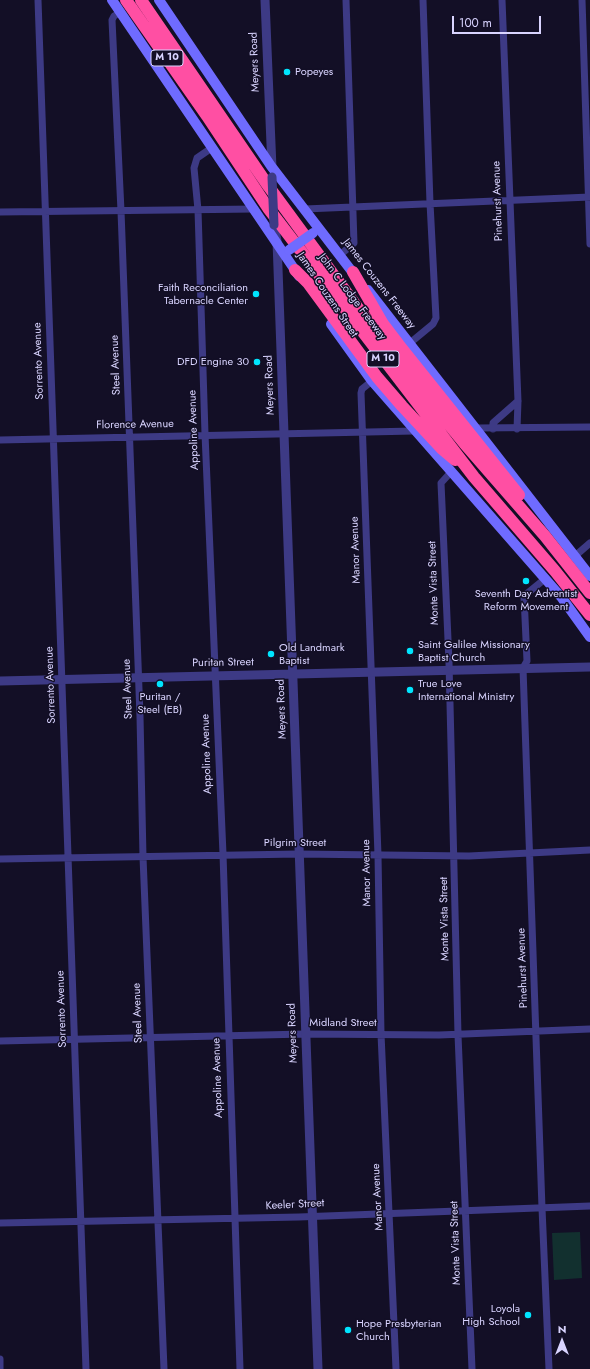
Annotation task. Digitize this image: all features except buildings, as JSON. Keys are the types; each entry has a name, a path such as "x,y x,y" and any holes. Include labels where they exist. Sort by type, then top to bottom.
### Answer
{"highway":[{"name":"John C Lodge Freeway","path":"126,0 207,116 268,208 474,477 555,571 590,615"},
{"name":"John C Lodge Freeway","path":"141,0 269,187 394,357 459,437 545,536 590,593"},
{"path":"295,270 308,282 377,377 402,406 442,449 474,477"},
{"path":"353,272 383,324 538,519 545,536"}],"main road":[{"name":"James Couzens Freeway","path":"158,0 272,166 305,209 316,231 340,255 410,343 590,576"},
{"path":"113,1 277,241"},
{"path":"287,251 316,231"},
{"name":"James Couzens Street","path":"277,241 287,251 295,270 372,381 451,472"},
{"path":"451,472 546,578 590,636"}],"street":[{"name":"Sorrento Avenue","path":"38,0 86,1369"},
{"name":"Meyers Road","path":"265,0 274,225 277,241 298,854 318,1369"},
{"path":"340,255 354,243 346,0"},
{"path":"410,343 436,321 430,203 423,0"},
{"name":"Pinehurst Avenue","path":"502,0 518,401 517,429"},
{"path":"582,0 590,244"},
{"name":"Steel Avenue","path":"121,12 114,16 112,20 122,211 143,857 164,1369"},
{"name":"Appoline Avenue","path":"213,147 197,158 194,163 198,210 240,1369"},
{"path":"305,209 589,197"},
{"path":"0,212 255,210"},
{"name":"Manor Avenue","path":"372,381 362,390 361,393 378,855 381,1034 396,1369"},
{"path":"493,429 493,423 518,401"},
{"path":"477,428 517,429 590,427"},
{"name":"Florence Avenue","path":"0,440 205,434 414,431"},
{"name":"Monte Vista Street","path":"451,472 441,483 454,856 458,1035 472,1369"},
{"path":"575,556 590,543"},
{"name":"Pinehurst Avenue","path":"546,578 524,596 527,662 523,668 549,1369"},
{"name":"Puritan Street","path":"0,681 590,667"},
{"name":"Pilgrim Street","path":"0,859 143,857 222,854 454,856 590,850"},
{"name":"Midland Street","path":"0,1040 305,1034 458,1035 590,1029"},
{"name":"Keeler Street","path":"0,1223 312,1216 590,1206"},
{"path":"0,1359 0,1369"}],"green space":[{"path":"580,1232 582,1278 554,1280 552,1233"}],"place":[{"name":"Popeyes","path":"287,72"},
{"name":"Faith Reconciliation Tabernacle Center","path":"256,294"},
{"name":"DFD Engine 30","path":"257,362"},
{"name":"Seventh Day Adventist Reform Movement","path":"526,581"},
{"name":"Saint Galilee Missionary Baptist Church","path":"410,651"},
{"name":"Old Landmark Baptist","path":"271,654"},
{"name":"Puritan / Steel (EB)","path":"160,684"},
{"name":"True Love International Ministry","path":"410,690"},
{"name":"Loyola High School","path":"528,1315"},
{"name":"Hope Presbyterian Church","path":"348,1330"}]}
